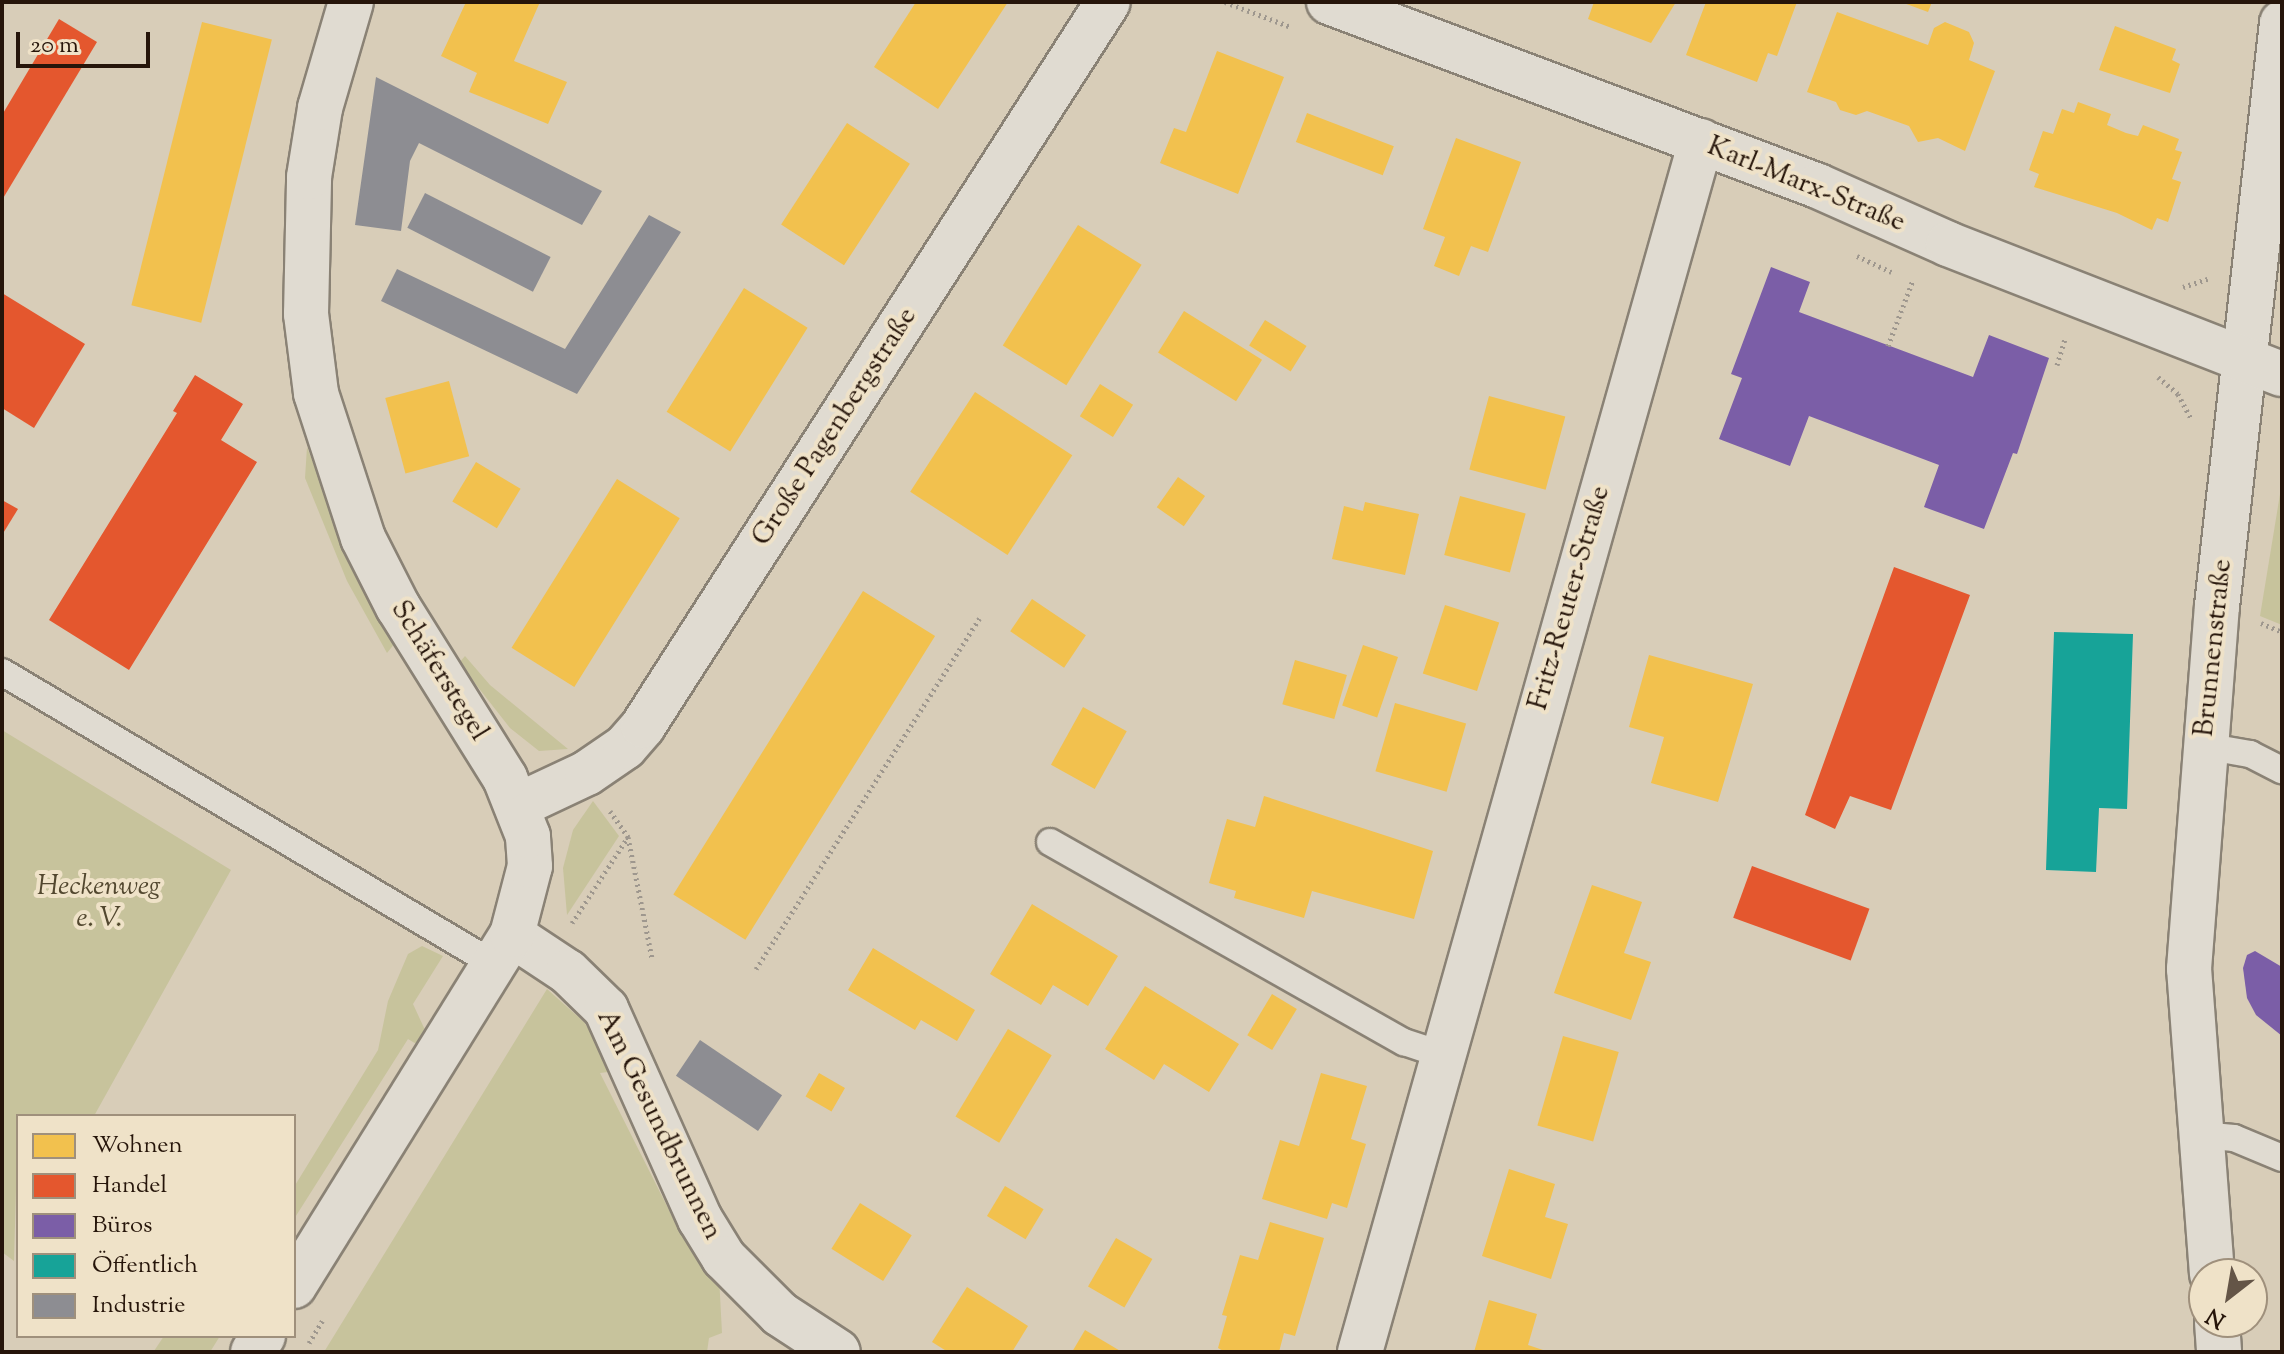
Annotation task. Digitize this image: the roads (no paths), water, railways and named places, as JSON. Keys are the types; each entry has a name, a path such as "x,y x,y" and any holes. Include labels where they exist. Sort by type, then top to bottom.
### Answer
{"street":[{"name":"Schäferstegel","path":"296,1283 503,950 530,866 519,805 380,575 346,496 316,393 306,314 309,177 320,108 351,2"},
{"name":"Große Pagenbergstraße","path":"519,805 587,773 625,747 643,726 1108,2"},
{"name":"Karl-Marx-Straße","path":"1329,2 1701,141 2263,366"},
{"name":"Brunnenstraße","path":"2211,1258 2189,969 2204,746 2263,366 2282,23"},
{"name":"Fritz-Reuter-Straße","path":"1360,1352 1701,141"},
{"name":"Am Gesundbrunnen","path":"503,950 568,972 606,1009 700,1219 724,1258 780,1314 838,1352"}],"lane":[{"path":"2,672 503,950"},
{"path":"2204,746 2250,754 2282,770"},
{"path":"1050,842 1404,1042 1443,1055"},
{"path":"2200,1135 2234,1138 2282,1158"}],"park label":[{"name":"Heckenweg e. V.","path":"99,903"}]}
